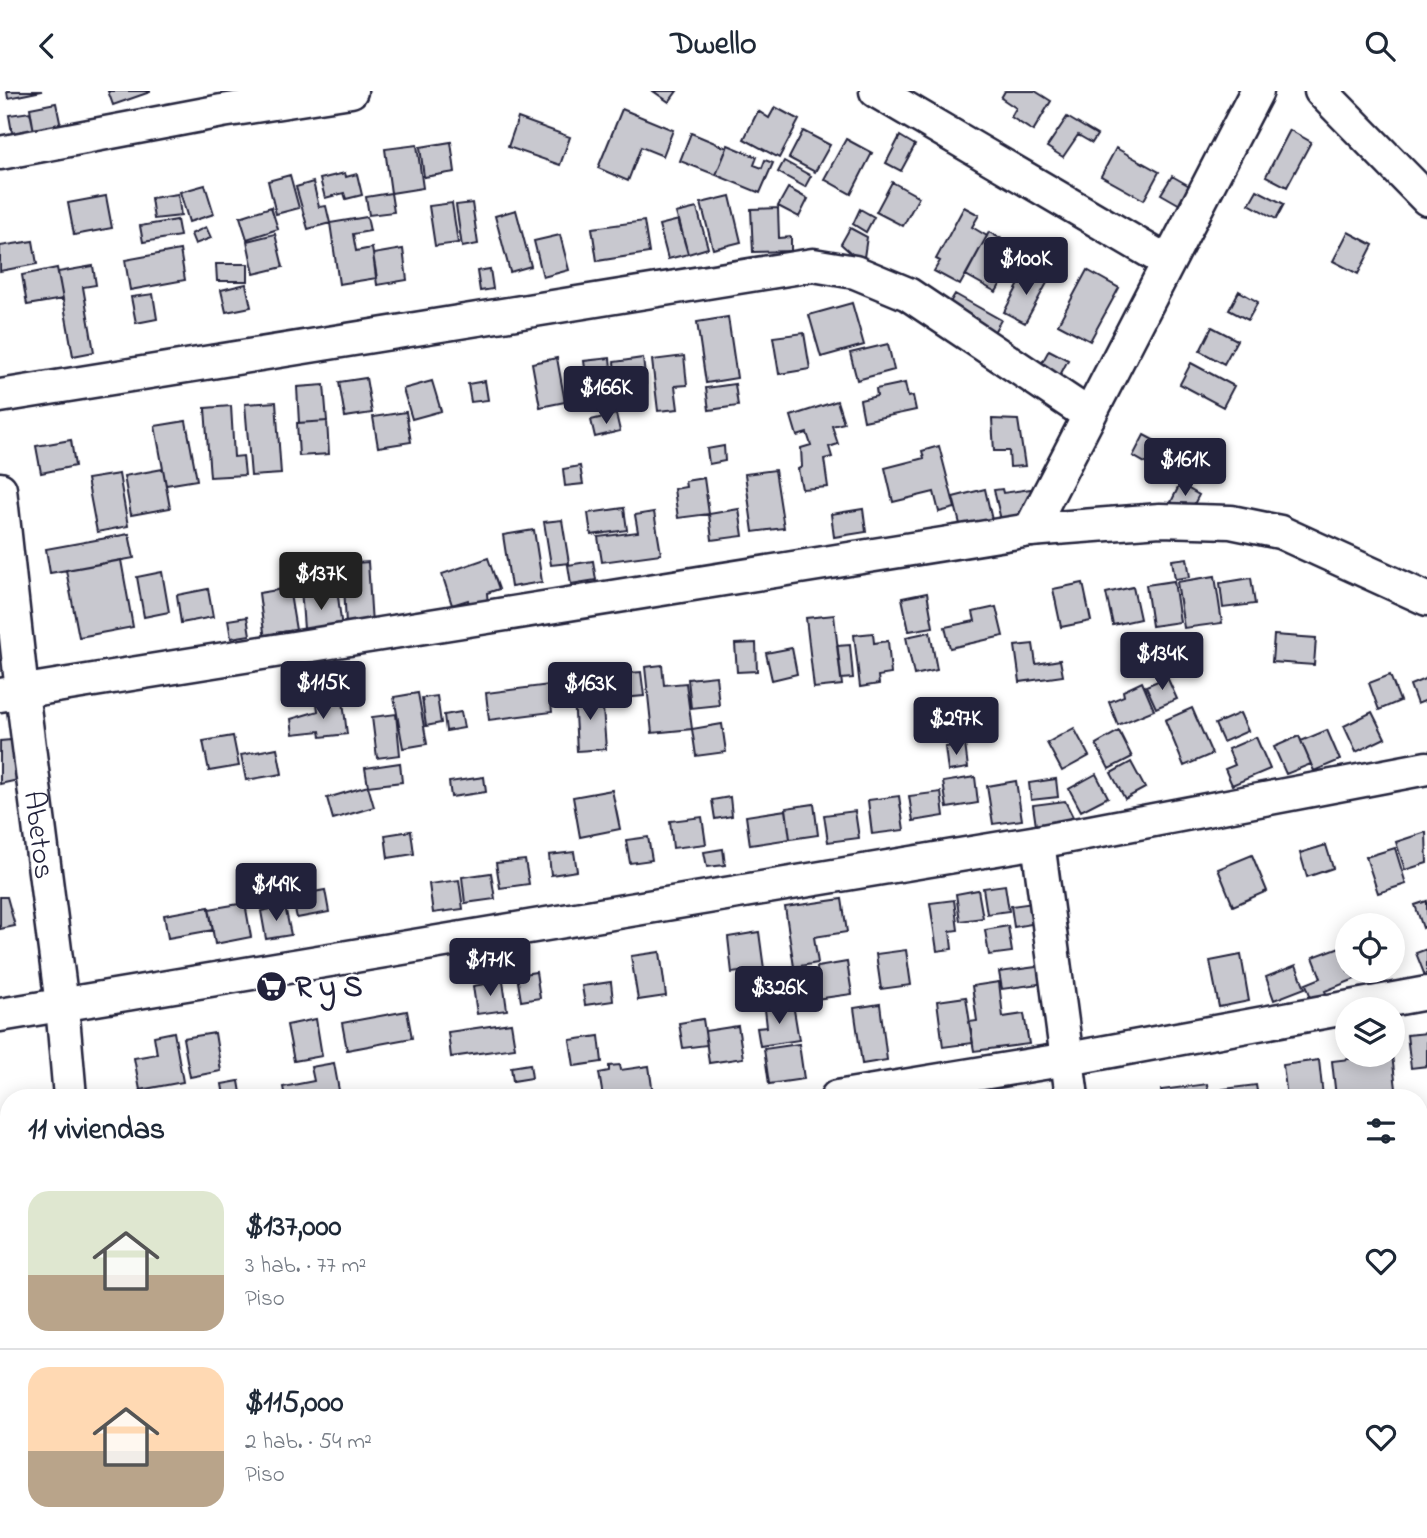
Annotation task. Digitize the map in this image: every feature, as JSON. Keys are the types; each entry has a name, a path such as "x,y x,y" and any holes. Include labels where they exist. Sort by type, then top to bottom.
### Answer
{"street":[{"path":"0,153 221,101 351,91"},
{"path":"877,91 1168,262"},
{"path":"1030,530 1257,91"},
{"path":"1321,91 1427,199"},
{"path":"0,396 813,265 855,272 908,294 1089,415"},
{"name":"Abetos","path":"0,489 11,694 62,1005 69,1089"},
{"path":"11,694 1030,530 1160,520 1231,522 1280,532 1427,599"},
{"path":"0,1015 1038,842 1427,768"},
{"path":"1038,842 1071,1089"},
{"path":"927,1089 1068,1059 1427,993"}],"building":[{"path":"7,91 42,91 8,98"},
{"path":"108,91 150,91 150,92 113,105"},
{"path":"653,91 677,91 669,102"},
{"path":"1005,91 1035,91 1051,101 1033,131 1011,117 1016,108 1001,98"},
{"path":"56,103 61,127 34,132 30,108"},
{"path":"775,107 799,120 779,158 744,139 758,111 769,118"},
{"path":"622,109 673,130 663,156 641,147 628,181 598,168"},
{"path":"30,112 36,140 14,144 9,115"},
{"path":"1067,117 1097,135 1092,143 1078,135 1063,157 1047,147"},
{"path":"518,118 570,137 560,165 508,147"},
{"path":"1290,130 1311,142 1287,187 1266,176"},
{"path":"803,131 830,145 815,172 789,158"},
{"path":"691,133 727,148 716,175 680,161"},
{"path":"900,136 915,145 901,171 886,163"},
{"path":"846,139 872,153 851,194 824,179"},
{"path":"451,142 455,172 424,177 420,147"},
{"path":"417,145 423,188 391,193 385,149"},
{"path":"728,145 757,157 754,165 762,168 765,160 773,163 760,193 716,175"},
{"path":"1116,148 1159,172 1144,200 1101,176"},
{"path":"784,161 811,176 805,187 778,172"},
{"path":"345,173 346,177 357,174 362,195 346,199 344,193 325,198 320,179"},
{"path":"290,175 299,208 276,214 268,181"},
{"path":"1172,176 1193,188 1182,206 1161,194"},
{"path":"313,182 319,207 326,206 330,223 308,229 296,187"},
{"path":"892,182 919,197 903,226 876,212"},
{"path":"205,185 214,214 189,222 180,192"},
{"path":"788,188 808,199 799,217 778,206"},
{"path":"1257,190 1284,204 1276,219 1249,204"},
{"path":"391,193 394,212 369,215 366,197"},
{"path":"178,194 181,216 154,219 151,198"},
{"path":"106,196 112,228 74,235 68,203"},
{"path":"730,196 741,242 713,249 701,203"},
{"path":"452,203 458,243 435,246 429,206"},
{"path":"472,203 478,244 462,247 456,205"},
{"path":"271,207 278,229 247,239 240,217"},
{"path":"964,207 979,215 972,227 987,236 960,285 934,271 940,261 936,259"},
{"path":"697,208 708,248 688,254 676,213"},
{"path":"778,208 779,238 791,237 791,251 753,252 751,209"},
{"path":"860,209 874,217 866,232 853,224"},
{"path":"516,210 531,266 510,272 495,216"},
{"path":"367,217 370,231 353,234 356,251 372,248 377,278 339,284 330,223"},
{"path":"177,220 180,236 143,242 140,226"},
{"path":"679,220 688,254 668,259 659,225"},
{"path":"644,221 649,253 597,261 592,228"},
{"path":"206,227 211,238 195,244 191,234"},
{"path":"850,228 867,237 863,264 841,244"},
{"path":"989,232 1020,249 996,292 966,275"},
{"path":"1348,232 1373,245 1358,274 1333,261"},
{"path":"275,234 283,267 254,274 247,241"},
{"path":"560,235 569,270 543,277 534,241"},
{"path":"33,241 37,264 0,271 0,246"},
{"path":"403,249 407,280 377,285 373,254"},
{"path":"180,250 185,280 130,290 125,260"},
{"path":"216,264 248,264 248,281 217,281"},
{"path":"93,266 96,285 83,287 94,352 73,356 58,272"},
{"path":"57,268 63,299 27,305 22,275"},
{"path":"490,269 493,289 480,291 477,271"},
{"path":"1087,270 1119,288 1090,341 1058,324"},
{"path":"1026,271 1047,283 1025,323 1004,312"},
{"path":"246,284 251,307 226,312 221,290"},
{"path":"1239,291 1258,302 1248,320 1229,310"},
{"path":"153,294 157,319 136,323 131,297"},
{"path":"955,294 1001,320 993,334 946,309"},
{"path":"852,303 864,345 821,357 809,315"},
{"path":"728,317 737,378 706,383 697,322"},
{"path":"1212,327 1237,340 1224,364 1200,351"},
{"path":"804,333 810,369 779,374 773,337"},
{"path":"888,344 894,370 857,380 850,353"},
{"path":"1049,350 1068,360 1057,381 1038,370"},
{"path":"684,356 687,385 675,386 678,409 658,411 652,360"},
{"path":"557,358 565,402 540,407 532,363"},
{"path":"610,358 613,387 588,390 584,361"},
{"path":"643,358 646,385 617,389 614,362"},
{"path":"1191,363 1234,386 1223,407 1180,384"},
{"path":"366,378 372,413 345,417 339,382"},
{"path":"432,381 441,411 412,419 403,389"},
{"path":"485,381 488,400 471,402 468,384"},
{"path":"905,383 908,397 913,396 916,410 864,421 860,400 877,396 876,389"},
{"path":"735,384 738,406 709,410 706,388"},
{"path":"324,385 327,421 299,423 297,387"},
{"path":"837,401 844,423 832,426 838,444 829,447 832,457 824,459 828,487 802,489 798,469 802,467 801,448 811,445 807,433 797,436 791,416"},
{"path":"276,402 281,474 251,476 245,404"},
{"path":"231,406 234,457 243,456 245,475 210,477 205,408"},
{"path":"406,412 411,442 378,447 373,417"},
{"path":"616,414 620,431 595,437 591,420"},
{"path":"992,419 1018,420 1025,466 1010,467 1009,451 994,451"},
{"path":"186,421 197,480 166,485 155,426"},
{"path":"327,421 329,454 299,456 297,423"},
{"path":"1144,435 1174,451 1163,473 1133,456"},
{"path":"71,440 75,466 41,473 36,446"},
{"path":"724,446 725,461 709,464 707,449"},
{"path":"939,446 955,508 939,512 934,492 893,502 885,468 924,458 922,451"},
{"path":"580,466 583,484 565,486 563,469"},
{"path":"163,469 170,508 131,515 124,476"},
{"path":"775,470 784,528 753,532 745,474"},
{"path":"119,474 128,526 97,532 87,479"},
{"path":"704,478 709,514 678,518 674,489 686,487 685,481"},
{"path":"1180,484 1199,495 1190,512 1171,502"},
{"path":"985,489 992,520 961,528 953,497"},
{"path":"1002,489 1003,493 1031,489 1030,514 1001,520 994,490"},
{"path":"624,508 627,530 591,535 588,513"},
{"path":"739,509 743,536 712,540 709,514"},
{"path":"863,509 866,532 834,537 831,514"},
{"path":"654,512 661,554 602,562 598,537 638,532 635,515"},
{"path":"562,520 569,563 551,565 544,522"},
{"path":"534,530 542,582 511,587 503,535"},
{"path":"129,534 134,558 50,573 46,549"},
{"path":"488,558 499,589 487,593 488,605 470,611 468,600 452,605 442,574"},
{"path":"1187,558 1190,577 1175,579 1172,560"},
{"path":"121,560 133,627 79,637 66,570"},
{"path":"593,561 596,580 571,584 568,565"},
{"path":"368,562 372,624 346,625 343,564"},
{"path":"162,572 169,612 144,617 137,577"},
{"path":"1215,576 1222,623 1184,628 1177,582"},
{"path":"1251,578 1255,604 1223,608 1220,583"},
{"path":"336,580 343,637 305,643 301,588"},
{"path":"1174,581 1180,622 1152,626 1146,585"},
{"path":"1083,583 1091,621 1061,627 1053,589"},
{"path":"1133,587 1140,619 1113,625 1106,593"},
{"path":"289,588 296,630 275,633 276,638 265,640 259,593"},
{"path":"208,589 213,617 181,623 177,595"},
{"path":"927,593 933,627 909,631 902,598"},
{"path":"996,607 1003,636 950,648 945,627 975,621 973,612"},
{"path":"834,615 842,685 814,688 806,618"},
{"path":"247,617 250,635 231,638 228,620"},
{"path":"930,632 937,670 914,675 906,637"},
{"path":"873,633 874,643 888,641 891,674 878,676 879,684 860,687 854,635"},
{"path":"1274,635 1316,638 1314,665 1272,662"},
{"path":"756,643 757,671 737,672 735,644"},
{"path":"1033,644 1036,664 1060,660 1063,676 1020,682 1015,646"},
{"path":"850,645 853,678 841,679 837,646"},
{"path":"792,648 797,674 772,680 766,653"},
{"path":"662,665 664,685 686,683 692,729 652,733 645,667"},
{"path":"641,672 644,696 622,698 619,674"},
{"path":"1390,675 1400,701 1379,710 1369,683"},
{"path":"716,676 719,705 691,708 688,679"},
{"path":"1167,677 1177,699 1156,708 1146,686"},
{"path":"1427,678 1427,700 1417,704 1410,685"},
{"path":"1142,682 1154,710 1118,725 1109,702 1124,696 1123,691"},
{"path":"549,685 552,712 489,720 486,693"},
{"path":"418,693 427,744 403,748 394,697"},
{"path":"602,694 606,749 577,751 574,695"},
{"path":"437,696 441,723 426,726 422,698"},
{"path":"343,701 347,734 321,737 320,731 293,734 291,719 318,711 317,704"},
{"path":"1192,708 1212,754 1184,766 1165,720"},
{"path":"461,712 464,728 446,731 444,715"},
{"path":"1372,712 1385,738 1356,752 1344,726"},
{"path":"1240,713 1248,731 1223,742 1215,724"},
{"path":"396,714 400,755 377,758 372,717"},
{"path":"722,724 726,752 696,756 692,729"},
{"path":"1074,728 1089,756 1062,771 1047,743"},
{"path":"1327,730 1340,760 1314,771 1301,741"},
{"path":"1119,731 1132,757 1109,769 1096,744"},
{"path":"233,736 239,766 209,771 203,741"},
{"path":"1299,736 1311,764 1286,774 1274,747"},
{"path":"1256,737 1270,769 1232,785 1225,769 1235,765 1228,749"},
{"path":"11,740 18,780 0,784 0,741"},
{"path":"965,744 968,768 948,771 945,747"},
{"path":"277,748 282,774 246,780 241,755"},
{"path":"1131,762 1145,788 1125,799 1111,773"},
{"path":"400,763 402,782 368,786 365,768"},
{"path":"1096,774 1108,797 1081,811 1069,789"},
{"path":"484,777 486,792 451,797 449,782"},
{"path":"975,777 978,803 947,808 943,782"},
{"path":"1056,779 1058,797 1031,800 1029,783"},
{"path":"1016,781 1022,820 993,824 987,786"},
{"path":"368,786 374,807 333,819 327,798"},
{"path":"612,790 620,829 580,837 573,797"},
{"path":"941,792 944,816 913,821 909,796"},
{"path":"899,796 904,830 872,834 868,800"},
{"path":"730,797 732,816 715,819 712,800"},
{"path":"1065,801 1075,821 1036,826 1033,805"},
{"path":"814,804 818,835 790,839 786,808"},
{"path":"786,810 790,839 750,845 746,816"},
{"path":"855,811 859,838 828,842 824,815"},
{"path":"702,817 706,844 673,848 670,821"},
{"path":"411,831 414,854 388,858 385,835"},
{"path":"1426,832 1427,863 1405,870 1396,842"},
{"path":"648,837 652,860 630,863 626,840"},
{"path":"1326,845 1333,868 1307,877 1300,853"},
{"path":"1395,848 1406,884 1378,893 1366,857"},
{"path":"723,849 725,865 707,867 704,852"},
{"path":"574,852 577,871 551,875 549,855"},
{"path":"1252,855 1267,891 1233,906 1218,869"},
{"path":"525,860 529,884 500,888 496,863"},
{"path":"491,873 495,899 465,903 462,877"},
{"path":"459,880 463,909 433,913 429,884"},
{"path":"1005,885 1009,911 987,914 983,888"},
{"path":"325,890 329,912 297,918 292,896"},
{"path":"978,890 983,918 960,921 956,894"},
{"path":"0,897 7,897 15,926 0,929"},
{"path":"842,899 847,932 814,937 818,963 794,967 785,907"},
{"path":"954,900 958,930 950,931 952,949 937,951 930,903"},
{"path":"1427,901 1427,926 1423,928 1415,905"},
{"path":"245,903 251,937 215,944 209,909"},
{"path":"1033,903 1037,923 1014,927 1011,906"},
{"path":"285,906 291,935 266,939 261,911"},
{"path":"209,907 213,930 168,938 164,915"},
{"path":"1008,926 1012,952 989,955 985,930"},
{"path":"759,932 764,969 732,973 728,937"},
{"path":"1335,949 1335,983 1345,983 1325,991 1330,1003 1315,1009 1306,984 1321,978 1313,957"},
{"path":"1427,949 1427,981 1416,953"},
{"path":"906,950 911,985 881,989 876,954"},
{"path":"660,952 666,996 638,1000 631,956"},
{"path":"1241,955 1249,1001 1219,1007 1210,961"},
{"path":"847,962 852,994 794,1002 792,985 818,982 817,967"},
{"path":"1296,965 1305,988 1274,1000 1266,977"},
{"path":"1044,966 1046,983 1002,989 999,972"},
{"path":"536,972 540,998 521,1001 517,975"},
{"path":"503,981 507,1010 477,1014 473,986"},
{"path":"611,982 613,1001 585,1005 582,986"},
{"path":"999,982 1003,1017 1024,1014 1029,1044 974,1051 969,1022 977,1021 972,986"},
{"path":"966,997 973,1043 943,1047 937,1001"},
{"path":"793,1004 799,1040 760,1046 757,1028 767,1027 765,1009"},
{"path":"880,1004 887,1060 862,1064 854,1008"},
{"path":"407,1011 412,1038 347,1050 342,1023"},
{"path":"316,1019 322,1056 294,1061 287,1025"},
{"path":"703,1019 707,1045 683,1048 679,1023"},
{"path":"511,1023 515,1048 451,1057 448,1032"},
{"path":"738,1026 743,1058 709,1063 705,1031"},
{"path":"174,1032 183,1082 140,1089 134,1058 157,1054 154,1036"},
{"path":"215,1033 221,1071 190,1077 183,1038"},
{"path":"1427,1033 1427,1066 1411,1068 1407,1035"},
{"path":"599,1036 602,1062 574,1066 570,1040"},
{"path":"799,1044 804,1079 769,1084 764,1049"},
{"path":"1319,1060 1322,1089 1286,1089 1283,1065"},
{"path":"1332,1061 1335,1061 1335,1067 1393,1067 1396,1089 1335,1089"},
{"path":"334,1063 339,1089 283,1089 314,1081 311,1067"},
{"path":"530,1064 532,1078 513,1081 511,1067"},
{"path":"620,1065 621,1070 649,1066 652,1089 602,1089 599,1073 609,1071 609,1066"},
{"path":"239,1081 240,1089 223,1089 222,1084"},
{"path":"1207,1084 1208,1089 1169,1089"},
{"path":"1256,1085 1257,1089 1223,1089"}],"place":[{"name":"R y S","path":"272,986"}]}
